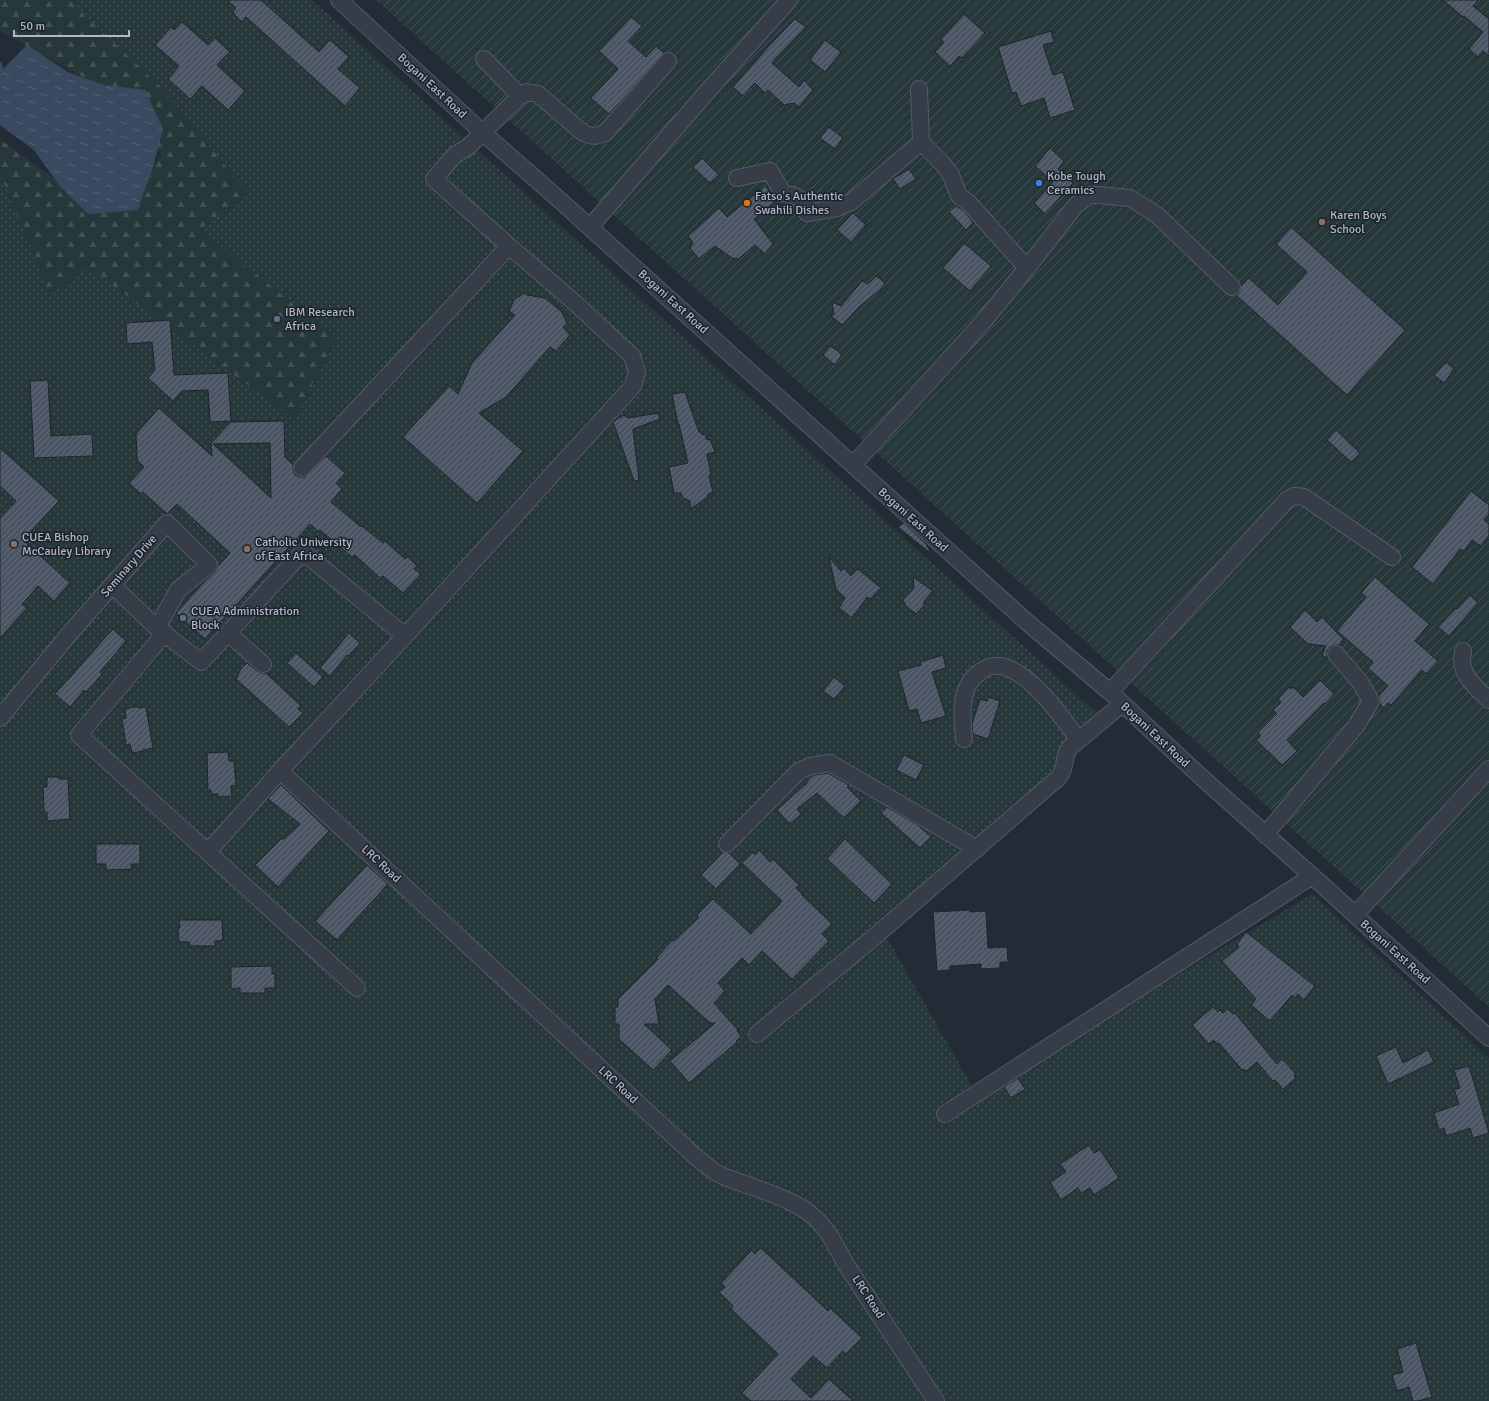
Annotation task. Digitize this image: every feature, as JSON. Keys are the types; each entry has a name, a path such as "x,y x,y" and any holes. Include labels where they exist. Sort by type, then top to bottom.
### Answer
{"street":[{"name":"Bogani East Road","path":"339,0 482,132 590,227 1028,623 1110,692 1489,1038"},
{"path":"590,227 789,0"},
{"path":"484,59 520,96"},
{"path":"208,852 280,771 632,386 637,372 632,356 574,302 434,179 455,155 468,147 520,96 527,92 538,94 582,132 590,136 598,136 606,132 668,61"},
{"path":"919,89 921,142 950,173 959,196 969,203 1027,268"},
{"path":"737,178 770,171 783,193 795,196 805,202 807,213 832,209 844,206 851,202 921,142"},
{"path":"852,465 983,322 1076,205 1090,195 1130,198 1157,214 1232,287"},
{"path":"302,468 509,246"},
{"path":"1110,692 1294,496 1304,498 1392,557"},
{"name":"Seminary Drive","path":"0,718 70,634 167,523 209,565 178,590 161,630"},
{"path":"112,585 161,630 201,662 303,552 405,636"},
{"path":"161,630 79,735 357,988"},
{"path":"228,633 263,664"},
{"path":"1463,651 1462,663 1464,671 1489,700"},
{"path":"1265,835 1356,726 1371,701 1360,682 1336,654"},
{"path":"964,739 962,718 964,691 974,676 986,668 999,666 1014,671 1036,687 1060,714 1078,739"},
{"path":"757,1034 873,938 1058,778 1063,769 1067,752 1078,739 1122,704"},
{"path":"727,844 799,770 810,766 830,763 977,849"},
{"path":"1355,915 1489,769"},
{"name":"LRC Road","path":"280,771 697,1158 720,1175 794,1204 816,1218 936,1401"},
{"path":"945,1114 1312,876"}],"green space":[{"path":"0,0 74,0 79,10 161,87 248,193 200,230 337,338 294,419 89,268 50,294 0,173 0,139 64,186 119,210 162,154 94,83 0,31"},
{"path":"74,0 312,0 1109,724 878,922 977,1095 1312,894 1489,1058 1489,1401 0,1401 0,173 50,294 88,267 294,419 337,338 200,230 248,193 161,87 79,10"},
{"path":"376,0 1489,0 1489,1007"}],"water":[{"path":"27,45 68,72 104,85 145,90 163,129 152,171 137,210 88,214 59,185 34,150 0,125 0,72"}],"building":[{"path":"227,0 261,0 319,52 330,40 349,57 338,69 360,88 345,106 246,17 242,22 233,13 236,8"},
{"path":"1443,0 1478,0 1473,6 1489,19 1489,56 1483,51 1478,57 1469,49 1483,32"},
{"path":"964,14 985,33 962,58 959,56 950,66 935,52 944,42 941,39"},
{"path":"631,17 642,26 628,41 646,57 656,46 664,53 609,114 591,98 618,69 599,51"},
{"path":"795,19 806,27 772,63 799,87 804,80 813,90 799,107 794,103 784,105 768,90 765,93 755,83 743,96 733,87"},
{"path":"182,22 208,45 215,38 230,52 217,65 245,91 228,110 202,86 190,99 168,79 179,66 155,45 171,27 174,30"},
{"path":"1051,31 1054,42 1043,45 1053,75 1063,72 1075,110 1050,118 1044,98 1021,106 1016,92 1012,93 998,47"},
{"path":"825,40 841,52 825,72 810,60"},
{"path":"829,127 843,138 835,149 820,138"},
{"path":"1050,148 1064,161 1058,169 1073,183 1045,214 1034,203 1053,182 1035,166"},
{"path":"702,158 719,175 710,183 693,167"},
{"path":"909,169 916,179 900,189 893,179"},
{"path":"765,186 777,200 754,219 773,244 765,254 755,245 738,259 732,258 715,246 699,259 690,248 693,243 688,236 719,208 727,217"},
{"path":"956,206 963,210 973,222 966,230 949,212"},
{"path":"853,213 866,225 851,242 837,230"},
{"path":"1291,227 1405,330 1347,395 1236,295 1239,293 1241,286 1249,278 1278,305 1307,272 1276,244"},
{"path":"964,243 991,266 970,291 943,268"},
{"path":"876,276 885,283 881,289 860,306 842,325 831,316 834,314 832,302 841,306 862,281 868,284"},
{"path":"524,293 527,295 545,298 562,312 567,323 563,327 570,335 556,351 550,347 506,397 479,413 523,451 477,503 403,437 449,386 458,394 472,363 515,315 509,311 514,300"},
{"path":"170,320 174,375 228,373 231,421 210,422 208,390 182,391 173,401 148,378 155,370 152,342 127,344 126,323"},
{"path":"830,346 842,355 835,365 823,355"},
{"path":"1446,362 1454,369 1444,383 1434,375"},
{"path":"48,380 51,436 92,434 93,456 34,458 30,381"},
{"path":"685,392 699,432 701,432 702,435 705,434 707,440 710,439 715,452 707,454 711,474 709,476 713,492 708,494 708,497 690,509 690,501 683,498 681,493 674,493 669,467 688,463 672,394"},
{"path":"159,408 212,456 211,443 231,422 284,421 285,457 293,465 295,475 305,477 326,456 345,473 336,483 342,489 331,502 383,543 385,541 405,559 408,557 417,566 414,569 421,574 403,593 383,576 380,578 355,555 352,557 320,530 319,532 310,524 205,639 176,613 215,572 218,566 230,553 177,504 167,514 143,492 141,494 129,483 144,467 137,460 136,434","holes":["270,443 271,498 213,444"]},
{"path":"658,413 660,419 633,429 639,480 634,481 613,422 624,415 628,418"},
{"path":"1336,430 1360,453 1351,462 1327,440"},
{"name":"CUEA Bishop McCauley Library","path":"0,448 59,501 23,540 70,583 54,601 38,586 22,604 27,608 0,638 0,518 16,501 0,486"},
{"path":"1471,491 1489,505 1489,514 1484,520 1489,524 1489,535 1481,546 1472,540 1464,551 1460,549 1433,584 1412,567"},
{"path":"904,523 926,544 930,551 929,552 898,527"},
{"path":"829,557 841,571 844,568 851,576 858,569 881,588 870,599 867,597 852,618 839,608 845,598 836,589"},
{"path":"913,577 933,591 924,601 924,606 916,614 906,606 903,600 914,588"},
{"path":"1375,577 1429,624 1415,641 1438,661 1426,674 1422,670 1391,705 1388,703 1384,708 1380,704 1379,696 1388,686 1368,668 1373,662 1337,631 1366,597 1361,593"},
{"path":"1470,595 1478,603 1449,636 1438,627"},
{"path":"1305,610 1317,622 1322,617 1343,639 1340,645 1330,647 1327,651 1327,658 1322,655 1326,646 1308,644 1290,627"},
{"path":"113,629 126,641 100,672 102,674 97,680 86,692 84,690 70,707 55,694"},
{"path":"349,633 360,643 348,656 347,655 330,676 320,668"},
{"path":"296,653 323,677 314,687 287,663"},
{"path":"943,655 946,668 932,672 946,716 921,723 917,709 909,711 898,671 921,665 920,662"},
{"path":"247,663 257,671 266,673 301,706 298,709 303,713 289,727 236,679 241,669"},
{"path":"834,677 845,686 834,699 823,691"},
{"path":"1320,680 1334,694 1287,740 1297,751 1282,765 1256,740 1261,736 1258,733 1277,714 1273,710 1281,702 1278,699 1289,687 1291,689 1293,687 1303,697"},
{"path":"988,697 1000,701 988,739 973,734 972,724 980,699 987,701"},
{"path":"138,706 138,708 146,707 153,748 132,753 130,744 126,745 122,719 126,718 125,709"},
{"path":"228,752 229,761 234,761 236,785 231,786 232,796 218,797 218,794 211,794 211,790 208,791 207,753"},
{"path":"904,755 924,765 916,780 896,770"},
{"path":"828,773 847,784 849,786 847,787 861,801 844,818 817,793 797,809 801,814 790,824 777,810 814,775"},
{"path":"47,777 68,779 70,819 47,821 47,812 44,812 43,787 47,787"},
{"path":"281,785 329,831 278,887 255,865 281,839 284,839 300,824 268,799"},
{"path":"887,807 918,825 931,837 920,848 881,813"},
{"path":"845,839 892,884 874,903 827,859"},
{"path":"96,844 140,844 140,864 131,864 132,869 106,870 106,864 96,864"},
{"path":"759,850 770,862 773,859 799,885 796,888 832,924 822,934 829,941 792,979 762,951 749,965 742,958 718,983 725,991 714,1003 738,1030 737,1031 741,1036 736,1041 737,1042 689,1083 670,1061 715,1023 710,1023 668,985 655,999 659,1024 644,1024 672,1050 653,1070 619,1039 619,1024 615,1024 615,1007 618,1007 618,999 658,959 656,958 673,940 674,941 699,917 697,915 713,899 751,934 780,904 779,903 782,901 742,863 753,852 755,855"},
{"path":"723,852 729,853 740,864 716,889 701,875"},
{"path":"367,865 388,884 337,940 315,921"},
{"path":"970,910 970,912 986,911 988,948 1007,947 1008,962 1000,962 1000,968 981,969 981,964 950,966 950,970 937,971 933,912"},
{"path":"179,920 222,920 223,940 215,941 215,946 190,946 189,942 179,942"},
{"path":"1246,932 1315,986 1304,1000 1298,994 1295,998 1292,995 1270,1021 1251,1005 1256,999 1222,961 1239,947 1237,944"},
{"path":"272,966 272,974 275,974 275,988 265,988 265,993 240,993 240,988 231,989 231,967"},
{"path":"1213,1007 1218,1012 1220,1010 1223,1013 1228,1009 1233,1014 1235,1013 1277,1064 1282,1059 1296,1074 1294,1076 1296,1078 1283,1089 1275,1080 1273,1081 1257,1062 1246,1071 1243,1069 1242,1070 1219,1043 1217,1044 1214,1040 1209,1044 1192,1025"},
{"path":"1396,1047 1403,1063 1428,1050 1434,1062 1388,1084 1376,1056"},
{"path":"1469,1066 1489,1133 1473,1138 1470,1128 1446,1136 1444,1128 1439,1130 1434,1113 1459,1104 1454,1089 1460,1088 1454,1070"},
{"path":"1018,1078 1025,1089 1011,1098 1004,1087"},
{"path":"1089,1145 1094,1153 1100,1150 1119,1178 1094,1195 1090,1188 1081,1193 1078,1188 1061,1200 1050,1182 1066,1172 1060,1164"},
{"path":"761,1248 828,1311 830,1308 862,1338 846,1354 843,1351 827,1368 813,1356 791,1379 811,1398 829,1379 853,1401 751,1401 742,1393 778,1354 731,1309 733,1306 719,1292 725,1287 721,1283 752,1250 755,1254"},
{"path":"1416,1343 1432,1397 1413,1401 1409,1387 1397,1391 1392,1375 1403,1372 1397,1349"}],"waterway":[{"path":"0,64 1,71"}],"place":[{"name":"Kobe Tough Ceramics","path":"1039,183"},
{"name":"Fatso's Authentic Swahili Dishes","path":"747,203"},
{"name":"Karen Boys School","path":"1322,222"},
{"name":"IBM Research Africa","path":"277,319"},
{"name":"CUEA Bishop McCauley Library","path":"14,544"},
{"name":"Catholic University of East Africa","path":"247,549"},
{"name":"CUEA Administration Block","path":"183,618"}]}
